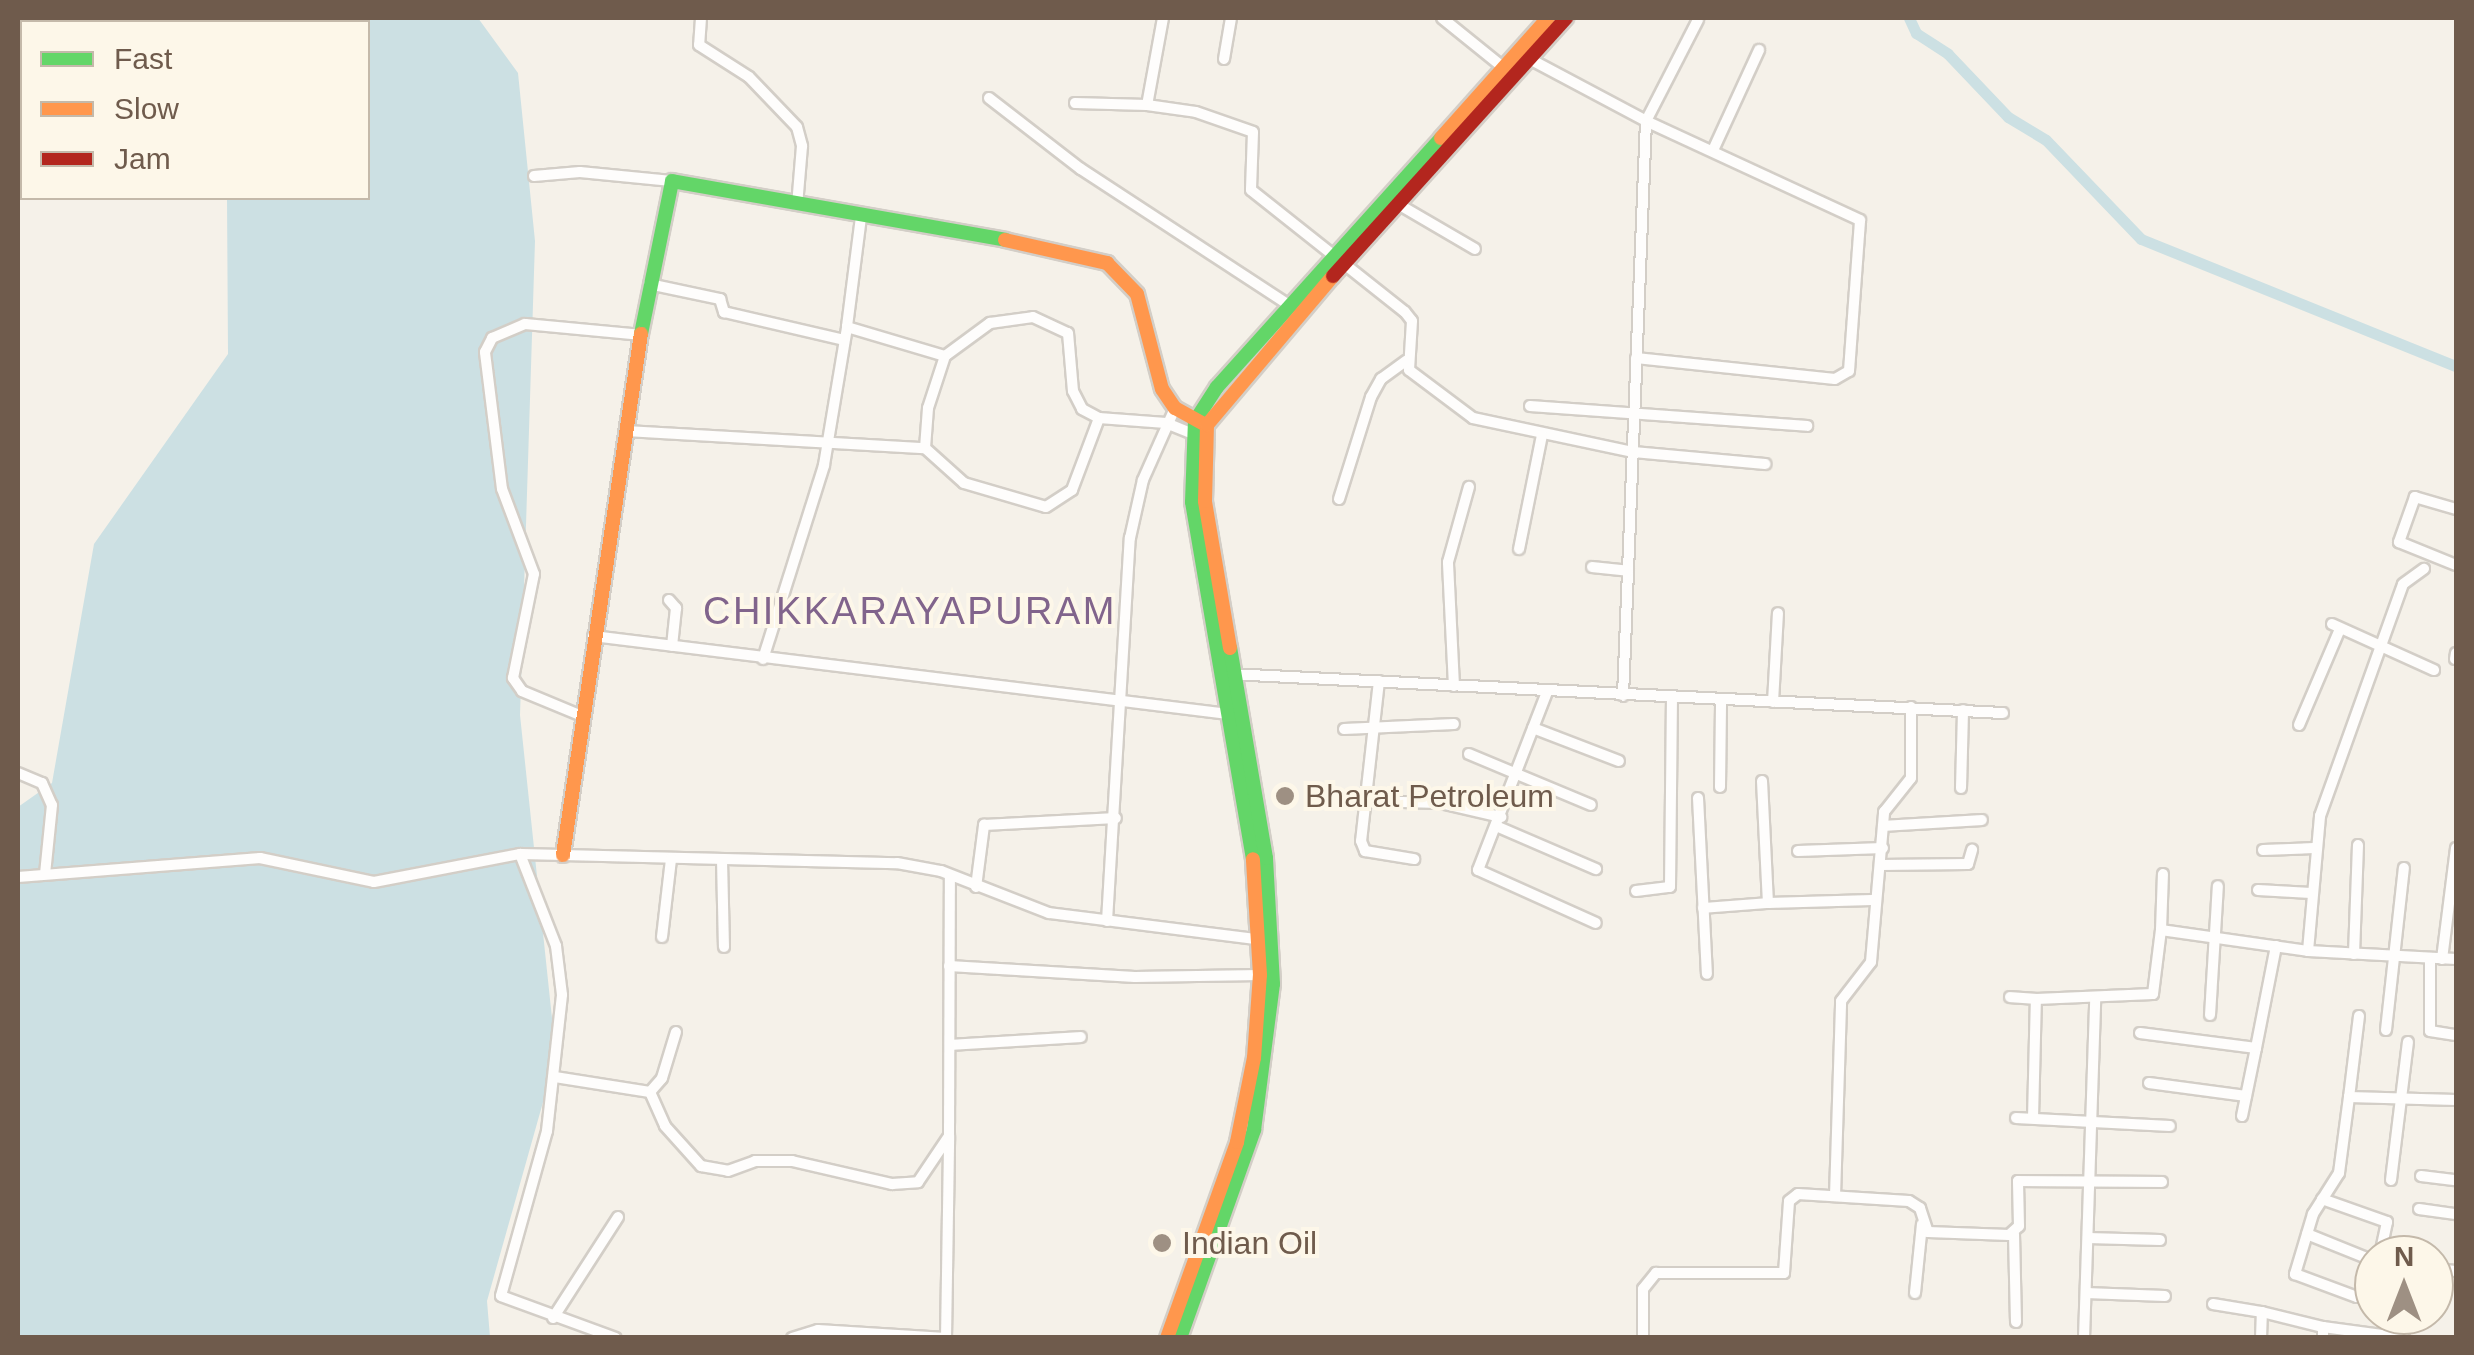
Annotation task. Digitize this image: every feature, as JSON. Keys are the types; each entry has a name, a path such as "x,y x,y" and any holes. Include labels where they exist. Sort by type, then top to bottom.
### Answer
{"main road":[{"path":"1339,260 1398,204 1523,56 1548,18"},
{"path":"1180,1338 1254,1130 1271,1023 1268,940 1229,674 1192,502 1200,430 1295,308 1504,68 1566,18"},
{"path":"563,855 592,636 650,284 672,181 1081,253 1107,263 1137,294 1158,378 1175,408 1200,430"},
{"path":"1167,1338 1240,1128 1254,1058 1260,975 1268,940 1228,714 1229,674"}],"street":[{"path":"701,18 699,45 763,88 797,127 797,205"},
{"path":"1147,106 1164,18"},
{"path":"1224,59 1231,18"},
{"path":"1442,18 1504,68"},
{"path":"1623,696 1646,120 1698,20"},
{"path":"1714,148 1759,50"},
{"path":"1523,56 1646,120 1714,148 1860,220 1849,372 1835,379 1636,358"},
{"path":"989,98 1081,169 1295,308"},
{"path":"1075,103 1196,112 1253,132 1251,190 1412,321 1406,362 1382,379 1371,397 1339,499"},
{"path":"534,176 580,172 672,181"},
{"path":"1398,204 1476,249"},
{"path":"763,658 808,526 827,444 861,217"},
{"path":"650,284 720,299 724,312 944,356"},
{"path":"925,448 928,408 944,356 990,324 1051,320 1068,334 1077,402 1099,418 1200,430"},
{"path":"582,716 522,691 513,678 534,574 502,489 486,352 492,338 525,324 642,335"},
{"path":"1406,362 1472,418 1633,452 1765,464"},
{"path":"1530,406 1580,414 1592,407 1807,426"},
{"path":"1107,921 1130,538 1166,423 1175,408"},
{"path":"626,431 925,448 964,482 1046,507 1072,490 1099,418"},
{"path":"1520,548 1542,435"},
{"path":"1454,686 1448,562 1469,487"},
{"path":"2456,510 2414,497 2399,542 2456,565"},
{"path":"1592,568 1628,571"},
{"path":"2308,951 2314,848 2402,584 2424,569"},
{"path":"669,600 676,608 672,646"},
{"path":"1774,702 1778,613"},
{"path":"2299,725 2336,626 2434,670"},
{"path":"592,636 1228,714"},
{"path":"1229,674 2003,712"},
{"path":"1379,681 1365,801 1365,851 1414,859"},
{"path":"1547,692 1499,821 1478,862 1482,875 1596,923"},
{"path":"1636,891 1670,886 1672,698"},
{"path":"1720,786 1721,700"},
{"path":"1835,1196 1841,1000 1871,962 1872,900 1881,865 1884,812 1911,778 1912,707"},
{"path":"1961,788 1963,710"},
{"path":"1344,729 1454,724"},
{"path":"1534,728 1618,761"},
{"path":"1470,754 1591,806"},
{"path":"18,773 42,783 52,806 45,874"},
{"path":"1762,781 1768,903"},
{"path":"1698,798 1707,974"},
{"path":"1365,801 1440,803 1499,821 1596,869"},
{"path":"976,887 984,825 1116,818"},
{"path":"1883,826 1982,820"},
{"path":"2354,954 2358,845"},
{"path":"1798,851 1883,848"},
{"path":"2262,850 2314,848"},
{"path":"2456,848 2436,959 2430,1031 2456,1034"},
{"path":"1881,865 1968,864 1972,850"},
{"path":"18,876 260,858 374,882 520,854 897,863 950,876 1049,913 1268,940"},
{"path":"520,854 560,964 555,1076 501,1296 616,1338"},
{"path":"662,936 670,858"},
{"path":"722,860 724,947"},
{"path":"2386,1030 2404,868"},
{"path":"2010,997 2094,999 2153,994 2163,874"},
{"path":"794,1337 818,1330 946,1338 950,876"},
{"path":"2210,1014 2218,886"},
{"path":"2258,890 2312,893"},
{"path":"1704,908 1872,900"},
{"path":"2161,930 2308,951 2456,959"},
{"path":"2242,1116 2276,946"},
{"path":"949,966 1135,977 1260,975"},
{"path":"2033,1118 2036,999"},
{"path":"2084,1338 2094,999"},
{"path":"2354,1296 2297,1279 2307,1234 2338,1173 2359,1016"},
{"path":"650,1092 662,1078 676,1032"},
{"path":"2140,1032 2256,1048"},
{"path":"950,1045 1081,1037"},
{"path":"2391,1180 2408,1042"},
{"path":"555,1076 650,1092"},
{"path":"2149,1082 2246,1096"},
{"path":"650,1092 666,1126 701,1166 728,1170 755,1161 792,1161 892,1184 918,1182 948,1136"},
{"path":"2350,1097 2456,1100"},
{"path":"2016,1118 2170,1126"},
{"path":"2421,1176 2456,1180"},
{"path":"2016,1322 2014,1234 2018,1182 2162,1182"},
{"path":"1642,1338 1649,1276 1779,1276 1785,1269 1791,1197 1915,1202 1922,1224 1915,1293"},
{"path":"2322,1199 2387,1222 2384,1235"},
{"path":"2418,1210 2456,1214"},
{"path":"553,1318 618,1216"},
{"path":"1922,1224 1934,1233 2014,1234"},
{"path":"2307,1234 2354,1253"},
{"path":"2088,1238 2160,1240"},
{"path":"2086,1293 2165,1296"},
{"path":"2213,1304 2262,1312 2323,1332 2397,1337"},
{"path":"2262,1312 2262,1338"}],"shaded area":[{"path":"478,18 518,73 535,241 520,715 556,1056 487,1301 490,1337 18,1337 18,807 52,783 94,544 228,354 227,200 370,200 370,20 231,20"}],"waterway":[{"path":"1909,18 1916,33 1948,54 2008,117 2046,140 2141,239 2456,366"}],"traffic: fast":[{"path":"1253,859 1192,502 1195,421 1217,387 1441,138"},
{"path":"641,334 672,181 1005,240"},
{"path":"1180,1338 1254,1130 1273,984 1266,858 1230,648"}],"traffic: slow":[{"path":"1441,138 1548,18"},
{"path":"1005,240 1107,263 1137,294 1162,389 1175,408 1204,424"},
{"path":"1230,648 1205,501 1207,425 1333,276"},
{"path":"563,855 641,334"},
{"path":"1167,1338 1237,1142 1254,1058 1260,975 1253,859"}],"traffic: jam":[{"path":"1333,276 1566,18"}],"place":[{"name":"Bharat Petroleum","path":"1285,796"},
{"name":"Indian Oil","path":"1162,1243"}],"district":[{"name":"CHIKKARAYAPURAM","path":"910,612"}]}
